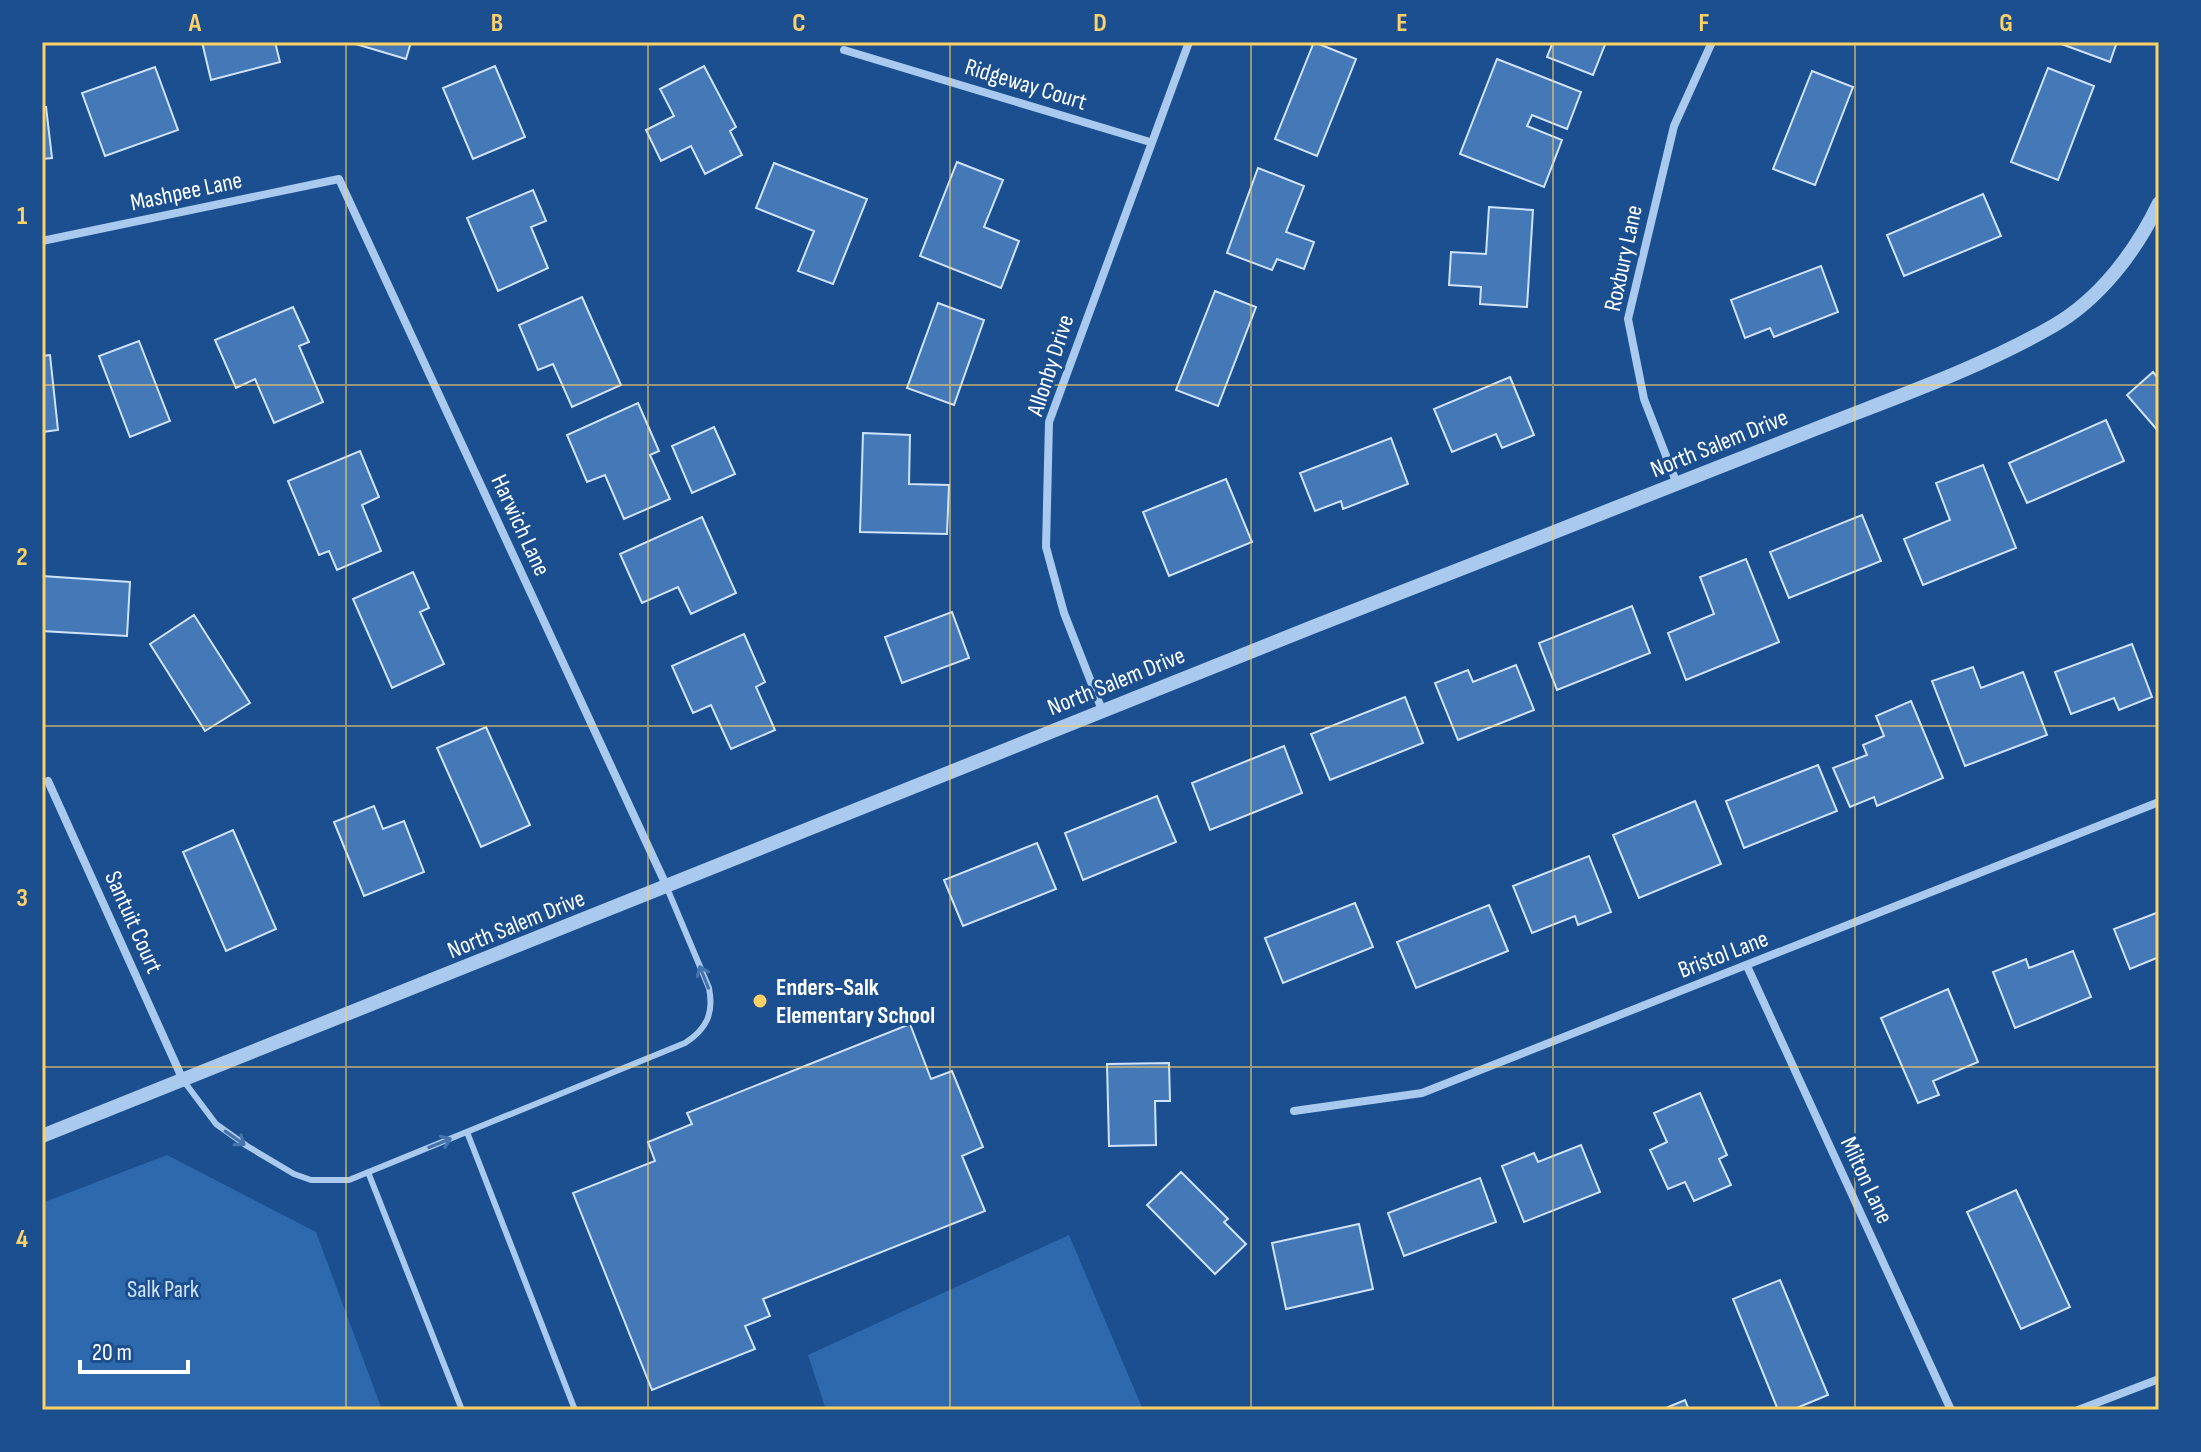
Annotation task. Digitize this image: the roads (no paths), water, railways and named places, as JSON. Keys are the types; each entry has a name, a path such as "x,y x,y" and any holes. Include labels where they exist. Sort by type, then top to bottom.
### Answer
{"street":[{"name":"Allonby Drive","path":"1102,710 1064,613 1046,547 1049,422 1189,42"},
{"name":"Roxbury Lane","path":"1677,484 1644,399 1628,319 1674,126 1712,42"},
{"name":"Ridgeway Court","path":"844,50 1150,142"},
{"name":"Mashpee Lane","path":"42,241 339,179"},
{"name":"Harwich Lane","path":"339,179 667,887"},
{"name":"North Salem Drive","path":"42,1136 1102,710 2003,353 2061,322 2103,286 2132,251 2159,203"},
{"name":"Santuit Court","path":"48,781 183,1080"},
{"name":"Bristol Lane","path":"1294,1111 1422,1093 2159,802"},
{"name":"Milton Lane","path":"1747,966 1951,1410"},
{"path":"2078,1410 2159,1379"}],"lane":[{"path":"183,1080 216,1124 294,1174 311,1180 349,1180 698,1035 710,1014 709,988 667,887"},
{"path":"467,1132 575,1410"},
{"path":"368,1172 462,1410"}],"place":[{"name":"Enders-Salk Elementary School","path":"760,1001"}],"park label":[{"name":"Salk Park","path":"163,1289"}]}
